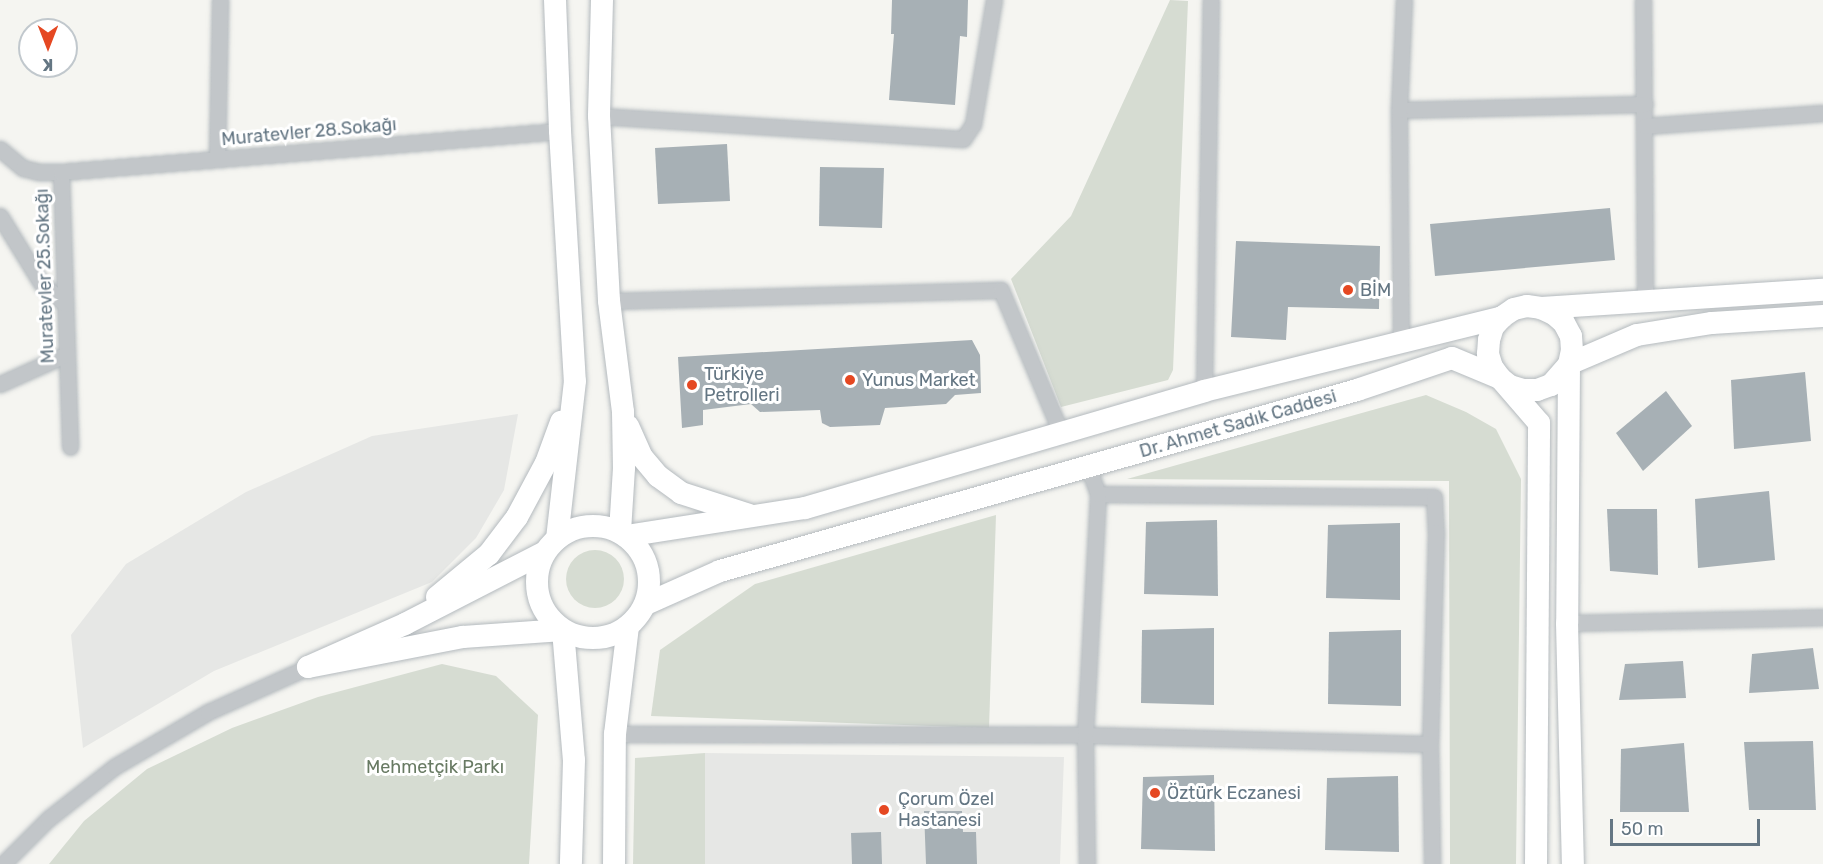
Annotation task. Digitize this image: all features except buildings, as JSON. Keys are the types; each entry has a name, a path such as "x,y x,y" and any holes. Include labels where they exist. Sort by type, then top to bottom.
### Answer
{"street":[{"path":"217,159 220,0"},
{"path":"3,864 48,819 114,767 208,712 405,624 551,545 581,527 607,527 623,534 641,553 649,574 646,604 628,627 613,635 596,639 579,637 563,630 548,615 538,596 536,580 551,545 575,381 560,131 555,0"},
{"path":"602,0 599,116 609,301 623,412 623,534"},
{"path":"599,116 963,139 973,124 994,0"},
{"path":"1204,391 1211,0"},
{"path":"1401,340 1399,110 1404,0"},
{"path":"1643,0 1645,300"},
{"path":"1399,110 1645,104"},
{"path":"1645,126 1823,113"},
{"name":"Muratevler 28.Sokağı","path":"61,172 560,131"},
{"name":"Muratevler 25.Sokağı","path":"0,149 23,168 39,172 61,172 70,447"},
{"path":"0,216 41,283 65,304"},
{"path":"609,301 1001,290 1060,433"},
{"path":"1536,864 1539,423 1500,378 1488,354 1493,327 1514,309 1527,306 1541,308 1823,290"},
{"path":"1541,308 1554,314 1564,323 1571,336 1572,350 1569,364 1567,623 1573,864"},
{"name":"Dr. Ahmet Sadık Caddesi","path":"646,604 720,571 1357,390 1452,358 1500,378 1510,386 1523,390 1538,390 1551,385 1569,364 1637,335 1712,323 1823,316"},
{"path":"623,534 756,517 805,508 1204,391 1401,340 1502,317"},
{"path":"0,384 67,354"},
{"path":"405,624 489,554 517,517 546,463 575,381"},
{"path":"623,412 642,457 658,476 681,493 756,517"},
{"path":"1088,466 1098,494 1085,735 1088,864"},
{"path":"1098,494 1434,497 1436,532 1430,744 1432,864"},
{"path":"1567,623 1823,617"},
{"path":"614,864 615,734 628,627"},
{"path":"308,667 462,637 563,630"},
{"path":"563,630 574,760 571,864"},
{"path":"615,734 1085,735 1430,744"}],"shaded area":[{"path":"518,414 504,490 476,538 432,582 214,671 83,748 71,635 126,564 246,492 372,436"},
{"name":"Çorum Özel Hastanesi","path":"705,753 1064,757 1060,864 705,864"}],"green space":[{"path":"1170,0 1188,1 1173,370 1168,380 1061,407 1011,279 1071,216"},
{"path":"1426,395 1466,412 1496,429 1521,479 1516,864 1450,864 1449,481 1127,479"},
{"path":"996,515 989,728 651,716 660,650 755,584"},
{"path":"595,550 611,555 619,563 624,579 619,595 611,603 595,608 579,603 571,595 566,579 571,563 579,555"},
{"name":"Mehmetçik Parkı","path":"442,664 496,676 538,715 529,864 49,864 84,821 147,769 232,728 318,697"},
{"path":"705,753 705,864 633,864 635,758"}],"place":[{"name":"BİM","path":"1348,290"},
{"name":"Yunus Market","path":"850,380"},
{"name":"Türkiye Petrolleri","path":"692,385"},
{"name":"Öztürk Eczanesi","path":"1155,793"},
{"name":"Çorum Özel Hastanesi","path":"884,810"}]}
